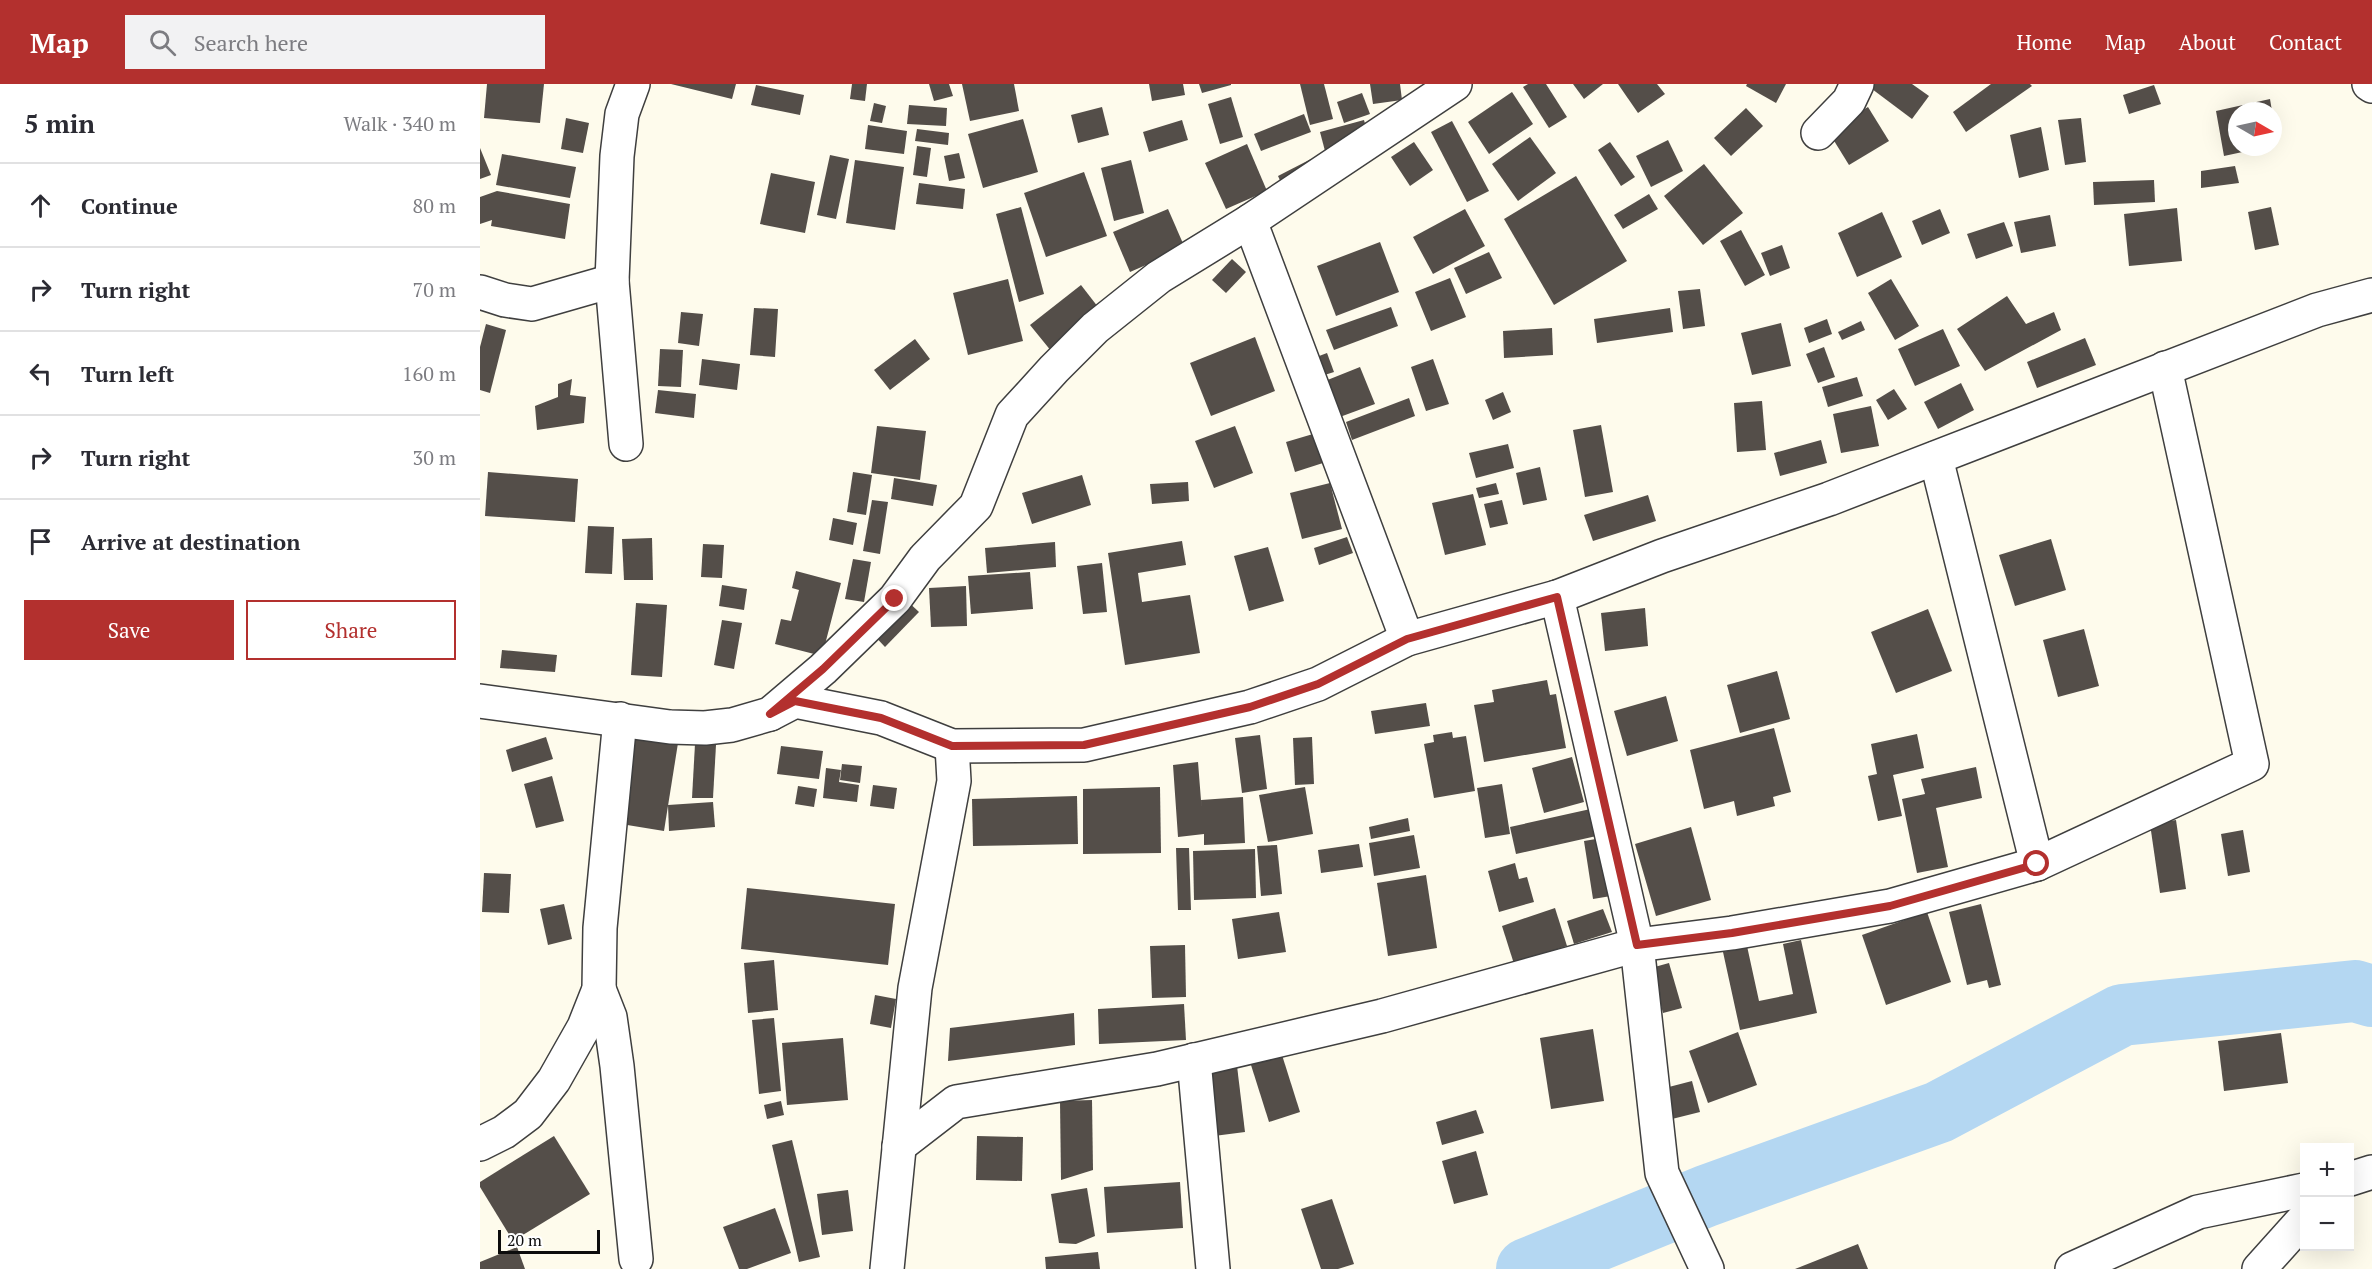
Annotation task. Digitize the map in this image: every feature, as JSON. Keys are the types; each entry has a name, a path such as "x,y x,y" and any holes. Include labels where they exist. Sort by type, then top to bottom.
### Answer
{"street":[{"path":"626,444 612,281 617,156 622,114 633,84"},
{"path":"770,714 823,669 895,599 925,558 976,506 1012,415 1095,328 1159,277 1250,221 1455,84"},
{"path":"1818,133 1849,101 1857,84"},
{"path":"1250,221 1407,639"},
{"path":"480,292 505,300 532,304 612,281"},
{"path":"480,701 670,727 705,728 732,725 770,714 795,701 881,718 952,746 1084,745 1250,707 1318,684 1407,639 1557,597 1662,556 1828,499 2317,310 2372,295"},
{"path":"899,1146 956,1102 1157,1069 1382,1016 1637,945 1732,933 1890,906 2037,864 2252,764 2165,368"},
{"path":"1936,458 2037,864"},
{"path":"1557,597 1637,945 1662,1173 1703,1260"},
{"path":"480,1144 504,1132 528,1114 554,1080 584,1027 599,989 600,928 620,719"},
{"path":"887,1269 915,988 954,781 952,746"},
{"path":"599,989 610,1017 617,1065 636,1259"},
{"path":"1194,1060 1214,1269"},
{"path":"2354,1178 2372,1173"},
{"path":"2072,1269 2198,1212 2300,1191"},
{"path":"2259,1269 2300,1223"}],"building":[{"path":"487,84 544,84 540,123 484,118"},
{"path":"671,84 736,84 732,99"},
{"path":"852,84 867,84 865,101 850,99"},
{"path":"929,84 949,84 953,96 934,101"},
{"path":"962,84 1014,84 1019,111 970,121"},
{"path":"1149,84 1183,84 1185,95 1152,101"},
{"path":"1199,84 1231,84 1231,85 1202,93"},
{"path":"1300,84 1324,84 1333,119 1310,125"},
{"path":"1370,84 1400,84 1402,100 1373,104"},
{"path":"1528,84 1546,84 1567,117 1549,128 1523,87"},
{"path":"1573,84 1603,84 1584,99"},
{"path":"1618,84 1657,84 1665,94 1638,113"},
{"path":"1747,84 1786,84 1776,103 1746,86"},
{"path":"1869,84 1912,84 1929,96 1912,119 1868,86"},
{"path":"1991,84 2030,84 2032,86 1966,132 1953,112"},
{"path":"756,85 804,95 800,115 751,105"},
{"path":"2154,85 2161,104 2129,114 2123,95"},
{"path":"1512,92 1533,124 1489,154 1468,122"},
{"path":"1362,93 1370,114 1344,123 1337,102"},
{"path":"1231,97 1243,137 1220,144 1208,104"},
{"path":"874,103 886,106 882,123 870,121"},
{"path":"909,105 947,108 946,126 907,124"},
{"path":"1102,107 1109,135 1078,143 1071,115"},
{"path":"1868,107 1889,141 1849,165 1828,131"},
{"path":"1746,108 1763,126 1731,156 1714,138"},
{"path":"2228,108 2228,155 2224,156 2216,111"},
{"path":"1304,114 1311,132 1261,151 1254,134"},
{"path":"566,118 589,123 583,153 561,149"},
{"path":"2081,118 2086,162 2065,165 2058,120"},
{"path":"1023,119 1038,172 983,188 968,134"},
{"path":"1182,120 1188,140 1149,152 1143,132"},
{"path":"1364,120 1369,138 1325,151 1320,132"},
{"path":"1452,121 1489,191 1467,202 1431,132"},
{"path":"868,125 907,131 904,154 865,149"},
{"path":"2041,127 2049,170 2019,178 2010,135"},
{"path":"917,129 949,133 948,145 915,141"},
{"path":"1530,137 1556,173 1518,201 1492,164"},
{"path":"1668,140 1683,171 1651,187 1636,156"},
{"path":"1414,142 1433,170 1410,186 1391,157"},
{"path":"1610,142 1635,177 1621,186 1598,150"},
{"path":"1247,144 1267,191 1226,209 1205,163"},
{"path":"917,146 931,148 927,177 913,175"},
{"path":"480,148 491,175 480,179"},
{"path":"959,153 965,178 949,181 944,156"},
{"path":"502,154 576,167 570,198 496,185"},
{"path":"830,155 849,159 836,219 817,215"},
{"path":"1311,159 1319,174 1285,191 1278,176"},
{"path":"855,160 904,167 895,230 846,223"},
{"path":"1131,160 1144,213 1114,221 1101,168"},
{"path":"1704,164 1743,213 1703,245 1664,196"},
{"path":"2235,166 2239,183 2201,188 2201,171"},
{"path":"1084,172 1107,236 1046,257 1024,193"},
{"path":"771,173 815,182 805,233 760,224"},
{"path":"1576,176 1627,261 1554,305 1504,219"},
{"path":"2154,180 2155,202 2094,205 2093,182"},
{"path":"919,183 965,189 963,209 916,204"},
{"path":"497,191 570,204 565,239 491,226 492,220 480,224 480,197"},
{"path":"1649,194 1658,209 1623,229 1614,215"},
{"path":"1021,207 1044,294 1019,302 996,214"},
{"path":"2271,207 2279,245 2255,250 2248,212"},
{"path":"2177,208 2182,261 2129,266 2124,214"},
{"path":"1168,209 1185,248 1130,272 1113,232"},
{"path":"1465,209 1485,246 1433,274 1413,237"},
{"path":"1940,209 1950,233 1922,245 1912,221"},
{"path":"1882,212 1902,257 1857,277 1838,233"},
{"path":"2050,215 2056,246 2021,253 2014,222"},
{"path":"2004,222 2013,246 1976,259 1967,234"},
{"path":"1741,230 1765,275 1745,286 1720,241"},
{"path":"1380,242 1399,292 1336,316 1317,266"},
{"path":"1782,245 1790,268 1770,276 1761,253"},
{"path":"1489,252 1502,278 1466,294 1454,268"},
{"path":"1232,259 1246,272 1226,293 1212,280"},
{"path":"1450,278 1466,317 1431,331 1415,292"},
{"path":"1008,279 1023,341 968,355 953,293"},
{"path":"1891,279 1919,326 1895,340 1868,293"},
{"path":"1081,285 1105,316 1056,357 1030,325"},
{"path":"1700,289 1705,326 1683,329 1678,291"},
{"path":"2007,296 2026,324 2054,312 2061,330 1985,371 1957,329"},
{"path":"1391,307 1398,326 1334,350 1326,330"},
{"path":"754,308 778,309 775,357 750,355"},
{"path":"1670,308 1673,332 1597,343 1594,319"},
{"path":"681,312 703,314 699,346 678,343"},
{"path":"1827,319 1832,334 1809,343 1804,328"},
{"path":"1861,321 1865,330 1842,340 1838,332"},
{"path":"1781,323 1791,366 1752,375 1741,333"},
{"path":"486,324 506,330 490,393 480,390 480,347"},
{"path":"1552,328 1553,355 1504,358 1503,331"},
{"path":"1943,329 1960,366 1915,386 1898,349"},
{"path":"1255,337 1275,391 1211,416 1190,363"},
{"path":"2085,338 2096,365 2037,388 2027,362"},
{"path":"915,339 930,359 890,390 874,370"},
{"path":"1824,347 1835,377 1818,383 1806,354"},
{"path":"660,349 683,350 681,387 658,386"},
{"path":"1327,353 1334,372 1312,379 1306,361"},
{"path":"702,359 740,364 737,390 699,385"},
{"path":"1433,359 1449,404 1426,411 1411,367"},
{"path":"1360,367 1375,404 1329,421 1315,385"},
{"path":"1857,377 1863,396 1828,407 1822,387"},
{"path":"572,379 570,395 586,397 584,423 537,430 535,406 558,397 558,384"},
{"path":"1961,383 1974,410 1938,429 1924,402"},
{"path":"1894,389 1907,409 1888,420 1876,400"},
{"path":"658,390 696,394 694,418 655,413"},
{"path":"1503,392 1511,412 1493,420 1485,400"},
{"path":"1409,398 1415,416 1352,440 1346,422"},
{"path":"1762,401 1766,450 1737,452 1734,403"},
{"path":"1871,406 1879,446 1841,453 1833,414"},
{"path":"1601,425 1613,492 1585,497 1573,430"},
{"path":"877,426 926,431 920,480 871,473"},
{"path":"1235,426 1253,473 1214,488 1195,441"},
{"path":"1313,434 1323,463 1295,472 1286,442"},
{"path":"1821,440 1827,463 1780,476 1774,453"},
{"path":"1508,444 1514,468 1476,478 1469,453"},
{"path":"1540,467 1547,500 1523,505 1516,473"},
{"path":"488,472 578,479 575,522 485,516"},
{"path":"853,472 872,475 866,515 847,512"},
{"path":"1082,475 1091,505 1032,524 1022,493"},
{"path":"894,478 937,485 933,506 891,499"},
{"path":"1188,482 1189,501 1152,504 1150,484"},
{"path":"1330,483 1342,529 1302,539 1290,493"},
{"path":"1496,483 1499,494 1479,498 1476,488"},
{"path":"1473,494 1486,545 1445,555 1432,503"},
{"path":"1648,495 1656,521 1593,541 1584,515"},
{"path":"872,500 888,502 880,554 863,551"},
{"path":"1502,500 1508,524 1490,528 1484,504"},
{"path":"833,518 857,523 853,545 829,540"},
{"path":"588,526 614,527 612,574 585,573"},
{"path":"1347,537 1353,553 1319,565 1314,548"},
{"path":"652,538 653,580 624,580 622,539"},
{"path":"2051,539 2066,590 2015,606 1999,555"},
{"path":"1182,541 1186,565 1138,573 1142,602 1190,595 1200,653 1125,665 1108,553"},
{"path":"1055,542 1056,567 987,573 985,548"},
{"path":"703,544 724,545 722,578 701,577"},
{"path":"1268,547 1284,601 1249,611 1234,556"},
{"path":"853,559 871,562 864,602 845,599"},
{"path":"1102,563 1107,612 1083,614 1077,566"},
{"path":"796,571 841,583 822,656 775,644 781,619 791,621 799,590 792,588"},
{"path":"1030,572 1033,609 971,614 968,576"},
{"path":"722,585 747,589 744,610 719,606"},
{"path":"966,586 967,626 931,627 929,588"},
{"path":"904,598 919,612 885,647 871,632"},
{"path":"636,603 667,605 662,677 631,675"},
{"path":"1645,608 1648,646 1605,651 1601,613"},
{"path":"1928,609 1952,671 1896,693 1871,632"},
{"path":"722,620 742,623 734,669 714,665"},
{"path":"2084,629 2099,686 2058,697 2043,640"},
{"path":"502,650 557,655 555,672 500,668"},
{"path":"1777,671 1790,719 1740,733 1727,685"},
{"path":"1547,680 1550,695 1556,694 1566,748 1484,762 1474,705 1494,702 1492,690"},
{"path":"1666,696 1678,741 1627,756 1614,711"},
{"path":"1426,703 1430,726 1375,734 1371,711"},
{"path":"1774,728 1791,792 1773,797 1775,806 1737,816 1734,801 1704,809 1690,750"},
{"path":"1452,732 1453,738 1466,736 1475,791 1434,798 1424,744 1434,742 1433,735"},
{"path":"1917,734 1924,768 1893,775 1902,816 1878,821 1868,776 1877,774 1871,744"},
{"path":"629,735 678,743 664,831 615,823"},
{"path":"1260,735 1267,789 1242,793 1235,738"},
{"path":"546,737 553,759 512,772 506,750"},
{"path":"1312,737 1314,784 1295,785 1293,738"},
{"path":"695,744 716,745 713,798 692,798"},
{"path":"781,746 823,751 819,779 777,774"},
{"path":"1572,757 1584,802 1544,813 1532,768"},
{"path":"1198,762 1203,826 1201,800 1243,797 1245,843 1204,845 1204,834 1178,837 1173,765"},
{"path":"842,764 862,766 860,783 840,780"},
{"path":"1976,767 1982,798 1936,808 1948,867 1917,873 1902,799 1925,794 1921,779"},
{"path":"826,768 841,770 839,782 859,785 857,802 823,798"},
{"path":"552,776 564,821 536,828 524,784"},
{"path":"1502,784 1510,834 1485,838 1477,788"},
{"path":"873,785 897,788 894,809 870,806"},
{"path":"798,786 817,789 814,807 795,804"},
{"path":"1160,787 1161,853 1083,854 1083,789"},
{"path":"1305,787 1313,834 1268,842 1259,795"},
{"path":"1077,796 1078,844 973,846 972,799"},
{"path":"713,802 715,827 669,831 668,805"},
{"path":"1595,808 1601,835 1516,854 1510,827"},
{"path":"1408,818 1410,831 1371,839 1369,827"},
{"path":"2176,820 2186,889 2160,893 2150,824"},
{"path":"1691,827 1711,900 1656,916 1635,844"},
{"path":"2243,830 2250,872 2228,876 2221,834"},
{"path":"1414,835 1420,868 1374,876 1369,843"},
{"path":"1602,838 1611,896 1593,899 1584,841"},
{"path":"1359,844 1363,867 1321,873 1318,850"},
{"path":"1277,845 1282,894 1261,896 1257,846"},
{"path":"1176,848 1189,848 1191,910 1178,910"},
{"path":"1255,849 1256,898 1194,900 1193,851"},
{"path":"1515,863 1519,879 1527,877 1534,902 1499,912 1488,871"},
{"path":"484,873 511,874 509,913 482,912"},
{"path":"1426,875 1437,948 1388,956 1377,883"},
{"path":"747,888 895,904 888,965 741,949"},
{"path":"564,904 572,939 548,945 540,909"},
{"path":"1981,904 2001,985 1989,988 1987,980 1967,985 1949,912"},
{"path":"1555,908 1567,946 1514,964 1502,926"},
{"path":"1603,909 1612,932 1574,944 1567,921"},
{"path":"1279,912 1286,952 1238,959 1232,919"},
{"path":"1927,912 1951,982 1886,1005 1862,935"},
{"path":"1801,940 1817,1013 1740,1030 1723,952 1747,946 1759,1001 1793,994 1783,944"},
{"path":"1185,945 1186,997 1152,998 1150,946"},
{"path":"774,960 778,1010 748,1013 744,963"},
{"path":"1669,963 1682,1008 1663,1013 1651,968"},
{"path":"875,995 896,999 891,1028 870,1024"},
{"path":"1184,1004 1186,1040 1099,1044 1098,1009"},
{"path":"1074,1013 1075,1045 948,1061 950,1028"},
{"path":"774,1018 781,1091 759,1094 752,1020"},
{"path":"1593,1029 1604,1101 1551,1109 1540,1038"},
{"path":"1738,1032 1757,1085 1708,1103 1689,1051"},
{"path":"2281,1033 2288,1083 2224,1091 2218,1041"},
{"path":"843,1038 848,1100 787,1105 782,1043"},
{"path":"1282,1055 1300,1112 1269,1122 1251,1065"},
{"path":"1237,1066 1245,1132 1214,1136 1205,1070"},
{"path":"1692,1081 1700,1112 1672,1119 1665,1088"},
{"path":"1092,1100 1093,1170 1061,1180 1060,1101"},
{"path":"781,1101 784,1115 767,1119 764,1105"},
{"path":"1476,1110 1484,1133 1442,1145 1436,1122"},
{"path":"554,1136 590,1194 513,1241 480,1187 480,1182"},
{"path":"977,1136 1023,1137 1022,1181 976,1180"},
{"path":"792,1140 820,1257 799,1262 772,1145"},
{"path":"1476,1151 1488,1195 1454,1204 1442,1161"},
{"path":"1180,1182 1183,1228 1107,1233 1104,1187"},
{"path":"1087,1188 1095,1236 1076,1244 1059,1243 1051,1194"},
{"path":"848,1190 853,1231 822,1235 817,1194"},
{"path":"1332,1199 1354,1264 1338,1269 1321,1269 1301,1209"},
{"path":"775,1208 791,1253 747,1269 739,1269 723,1227"},
{"path":"1858,1244 1868,1269 1795,1269"},
{"path":"517,1247 525,1269 480,1269 480,1262"},
{"path":"1098,1252 1100,1269 1046,1269 1045,1257"}],"waterway":[{"path":"1527,1269 1706,1196 1939,1112 2122,1015 2355,991 2372,996"}],"route":[{"path":"895,599 823,669 770,714 795,701 881,718 952,746 1084,745 1250,707 1318,684 1407,639 1557,597 1637,945 1732,933 1890,906 2037,864"}]}
